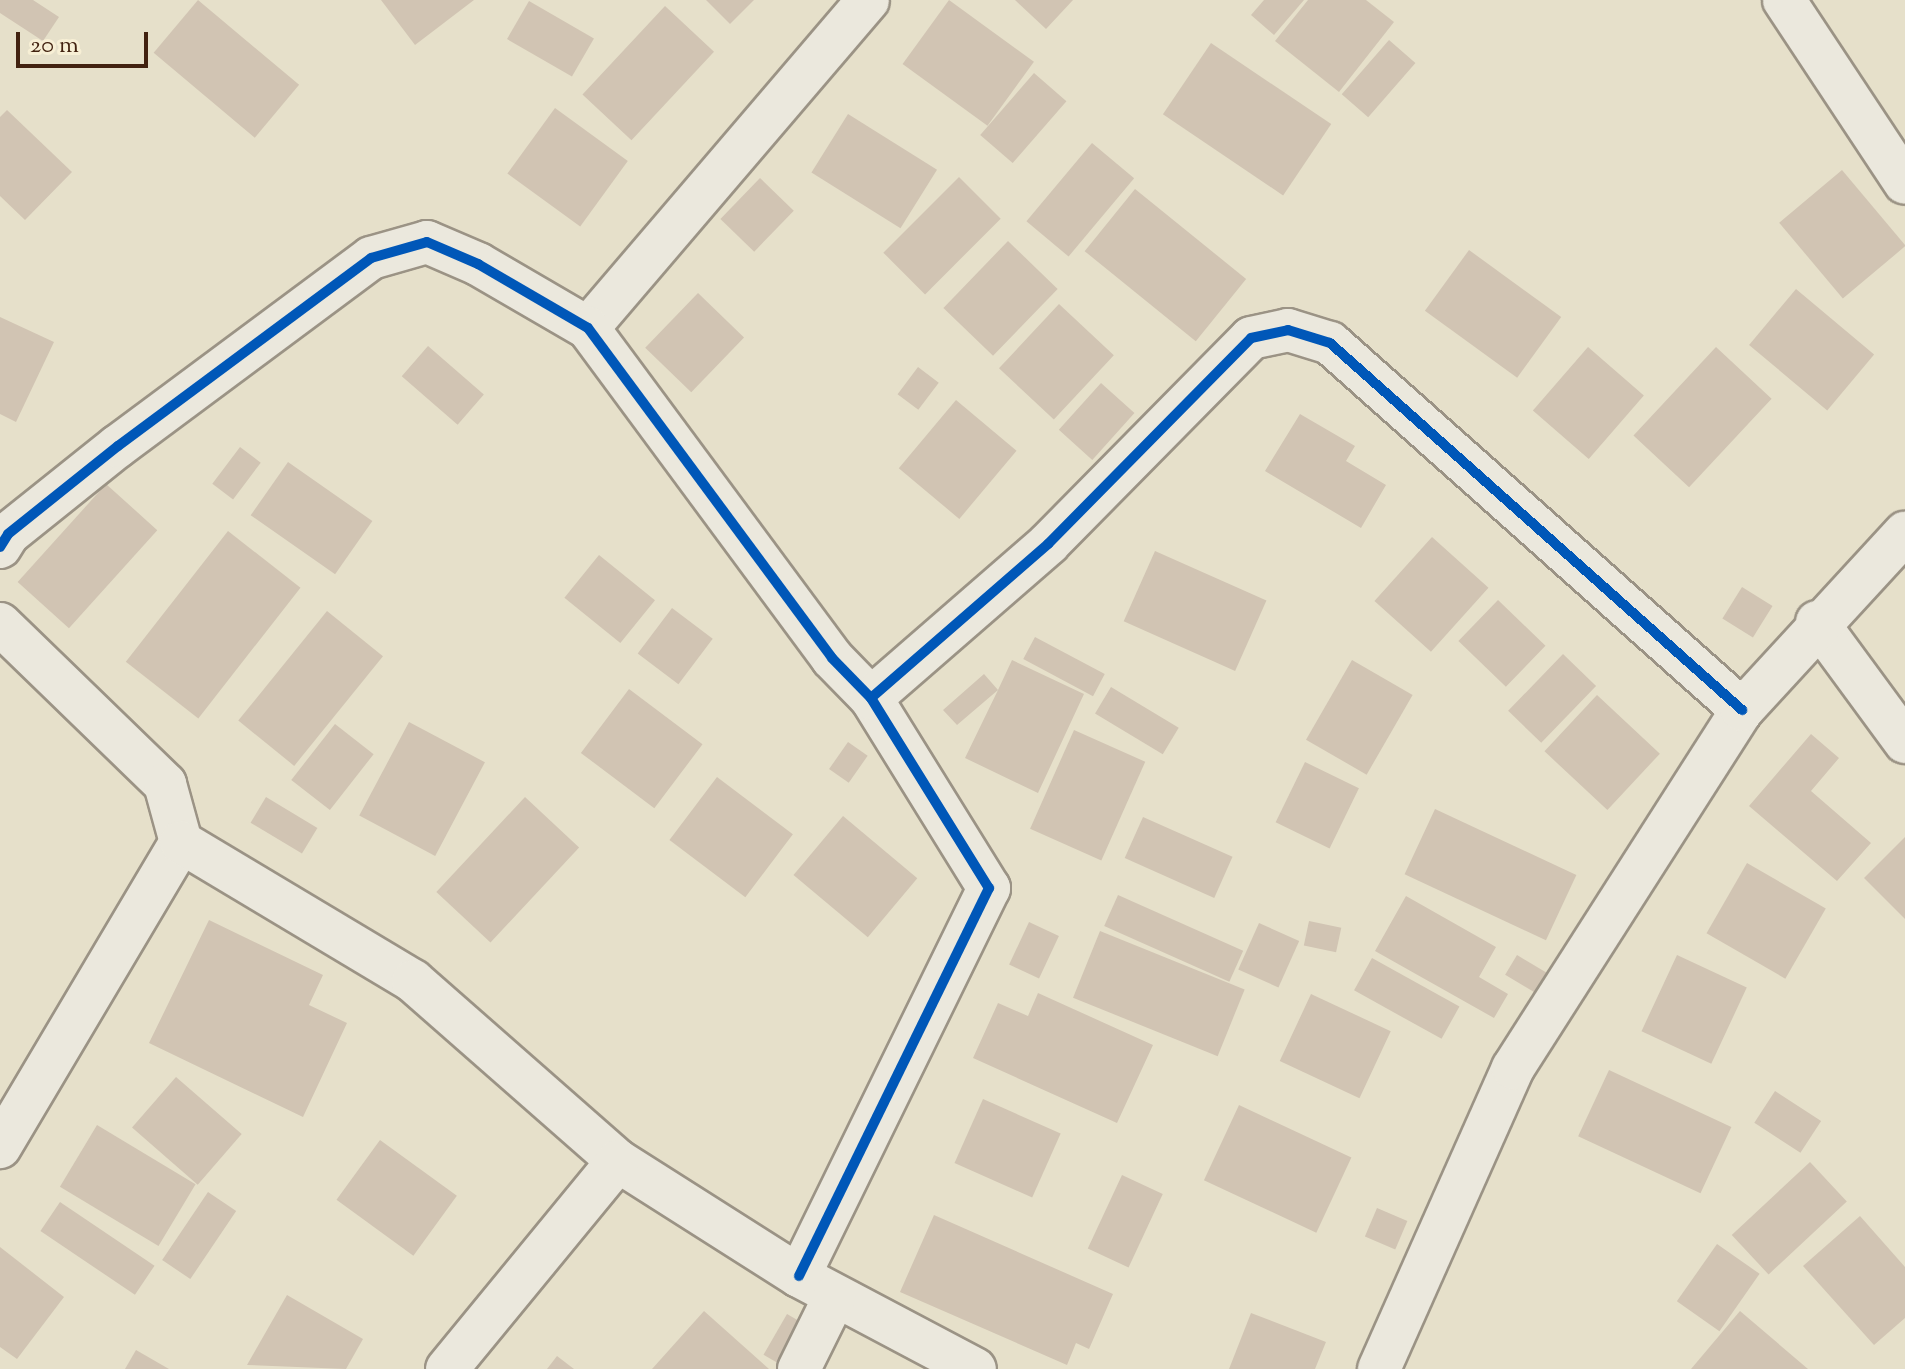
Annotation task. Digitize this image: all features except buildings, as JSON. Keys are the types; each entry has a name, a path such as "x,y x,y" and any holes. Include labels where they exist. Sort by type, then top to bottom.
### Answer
{"street":[{"path":"588,328 868,0"},
{"path":"1784,0 1905,183"},
{"path":"0,547 8,534 118,446 371,258 427,242 478,264 588,328 832,658 871,698 989,888 799,1276"},
{"path":"871,698 1048,544 1251,338 1288,330 1330,343 1742,710"},
{"path":"1379,1369 1513,1068 1742,710 1817,622 1905,533"},
{"path":"1817,622 1905,742"},
{"path":"0,624 165,784 181,842 413,981 618,1161 799,1276 975,1369"},
{"path":"0,1147 181,842"},
{"path":"447,1369 618,1161"},
{"path":"799,1369 835,1296"}],"cycle path":[{"path":"0,547 8,534 118,446 371,258 427,242 478,264 588,328 832,658 871,698 989,888 799,1276"},
{"path":"871,698 1048,544 1251,338 1288,330 1330,343 1742,710"}]}
